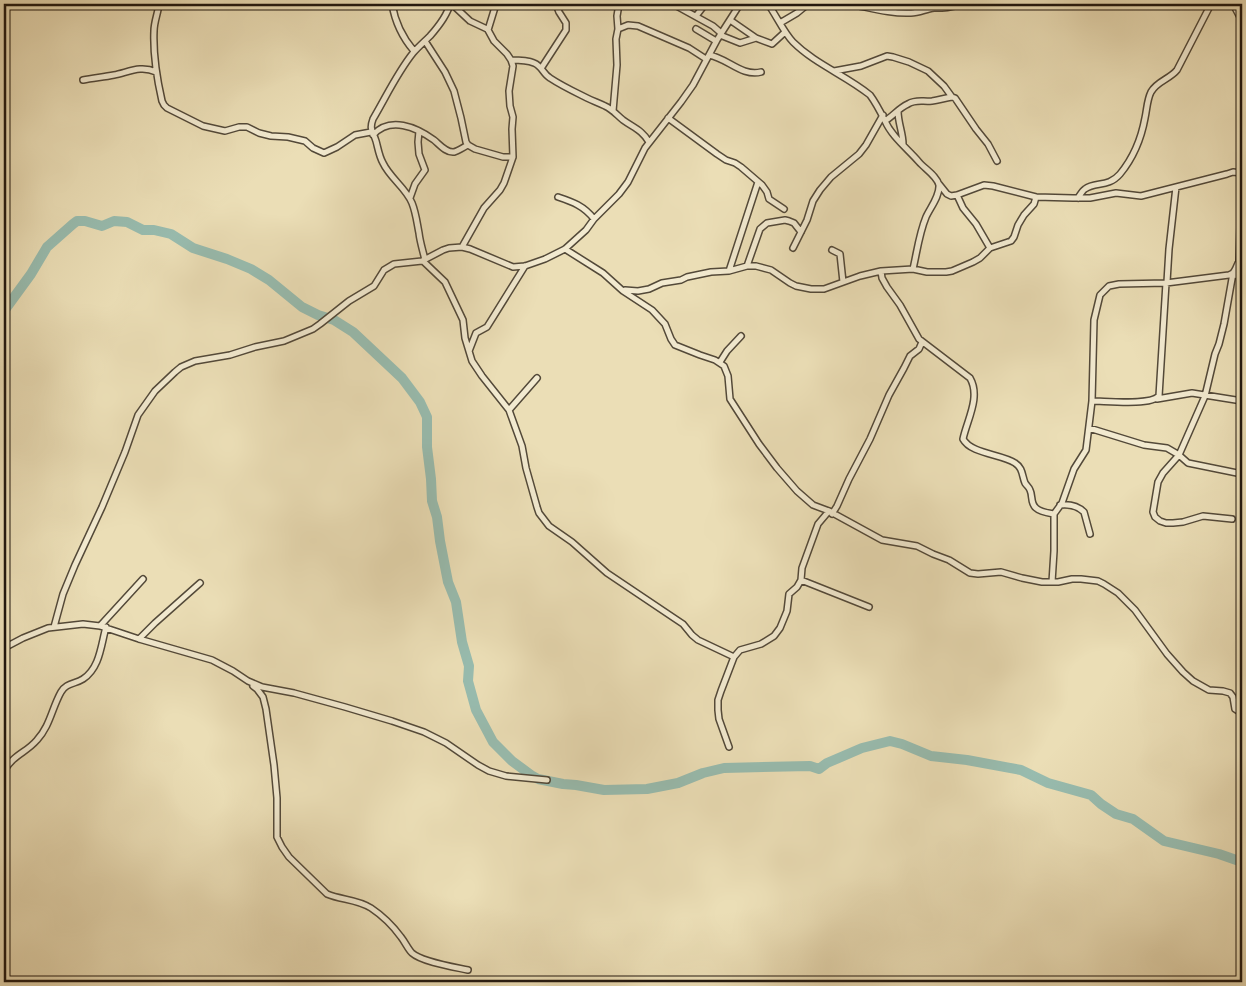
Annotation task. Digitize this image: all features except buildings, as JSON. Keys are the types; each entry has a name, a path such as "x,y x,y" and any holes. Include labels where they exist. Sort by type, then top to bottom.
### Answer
{"street":[{"path":"159,4 154,32 156,72 164,105 204,126 225,130 247,127 271,136 305,140 313,148 324,152 338,147 355,135 372,133 382,127 394,125 409,127 419,131 451,152 468,145"},
{"path":"392,4 397,24 407,43 414,51"},
{"path":"488,29 470,21 450,4 442,22 414,51 372,120 370,125 372,133 383,163 410,198 416,213 424,260 445,282 463,320 465,338 472,360 509,410 522,446 536,507 543,520 606,572 683,624 698,640 734,657"},
{"path":"462,247 484,208 504,183 513,157 509,91 513,66 507,54 490,36 488,29 496,4"},
{"path":"542,67 567,28 556,4"},
{"path":"613,111 619,4"},
{"path":"673,4 713,26 721,34 740,43 756,38"},
{"path":"696,16 706,4"},
{"path":"54,627 63,594 106,498 125,452 134,423 155,391 175,372 195,361 230,355 284,341 313,329 374,286 382,272 388,266 394,264 424,260 443,250 462,247 513,267 525,266 565,249 586,230 628,182 645,148 681,102 716,40 740,4"},
{"path":"768,4 785,32 802,51 870,94 884,118 903,144 947,194"},
{"path":"780,22 797,13 808,4"},
{"path":"850,4 889,12 913,13 960,4"},
{"path":"1078,198 1087,188 1115,179 1130,159 1136,150 1152,90 1158,83 1170,77 1177,70 1211,4"},
{"path":"1233,4 1242,21"},
{"path":"730,20 756,38 772,44 785,32"},
{"path":"618,29 628,25 638,26 708,57 716,56 744,71 762,72"},
{"path":"696,28 716,40"},
{"path":"425,41 454,91 468,145 503,158 513,157"},
{"path":"834,71 861,66 887,56 909,62 928,71 955,98 988,144 997,160"},
{"path":"511,60 524,60 542,67 548,77 613,111 638,129 649,142"},
{"path":"83,80 115,75 137,68 146,68 156,72"},
{"path":"793,248 807,220 812,202 820,190 859,154 884,118 913,101 930,101 952,97"},
{"path":"898,111 898,122 903,133 903,144"},
{"path":"668,118 717,154 741,167 765,188 769,199 784,209"},
{"path":"410,198 415,184 425,170 419,154 419,131"},
{"path":"936,197 941,194 956,195 984,185 1036,197 1090,198 1116,193 1141,196 1233,172 1242,174 1240,182 1239,261 1233,274 1219,344 1205,396 1180,455 1163,473 1158,482 1152,512 1155,518 1166,523 1183,522 1203,516 1232,519"},
{"path":"729,271 758,182"},
{"path":"913,269 922,227 936,197 939,184"},
{"path":"1157,399 1160,394 1166,282 1176,187"},
{"path":"956,195 990,248"},
{"path":"558,197 580,206 594,219"},
{"path":"622,289 638,291 649,289 687,277 711,272 729,271 747,266 771,270 790,284 804,288 824,289 881,270 952,271 974,262 990,248 1011,241 1018,225 1034,204 1036,197"},
{"path":"747,266 760,229 764,224 774,221 789,221 794,223 801,232"},
{"path":"565,249 603,273 622,289 645,304 665,324 670,339 675,344 720,362 724,366 727,370 730,399 777,468 808,502 882,540 917,546 949,560 970,573 1001,572 1033,580 1052,582 1072,579 1090,580 1104,584 1118,593 1135,610 1167,654 1183,672 1193,681 1209,690 1230,693 1236,709 1242,712"},
{"path":"832,250 840,254 844,282"},
{"path":"469,351 476,334 487,327 525,266"},
{"path":"881,270 882,278 922,342 970,378 974,385 975,390 964,439 965,442 977,450 1015,463 1021,469 1026,485 1030,490 1033,504 1040,511 1054,514"},
{"path":"1052,582 1054,514 1065,496 1074,469 1086,450 1092,401 1094,320 1100,295 1109,286 1119,284 1166,282 1233,274 1242,276"},
{"path":"720,362 741,336"},
{"path":"729,747 720,724 718,700 734,657 740,650 761,644 774,636 780,628 787,611 789,594 797,587 801,580 802,568 818,524 837,506 889,395 910,356 918,350 922,342"},
{"path":"509,410 537,378"},
{"path":"1092,401 1150,401 1192,393 1242,401"},
{"path":"1089,428 1144,445 1167,448 1180,455 1188,463 1242,474"},
{"path":"1060,505 1072,505 1082,510 1090,534"},
{"path":"4,771 11,761 37,741 50,719 58,697 65,686 79,682 88,675 98,659 103,627 143,579"},
{"path":"801,580 868,607"},
{"path":"139,639 200,583"},
{"path":"4,648 48,628 83,624 103,627 212,660 248,681 263,697 266,709 277,798 277,837 289,857 327,894 362,903 376,912 395,929 413,953 422,959 468,970"},
{"path":"248,681 262,687 294,693 345,707 424,732 446,743 489,771 506,776 547,780"}],"waterway":[{"path":"4,311 31,274 47,247 73,224 77,221 85,221 102,226 114,221 127,222 143,230 154,230 171,234 193,248 251,269 269,280 302,307 334,320 353,332 402,378 420,402 427,417 427,447 432,501 437,517 448,582 456,602 462,642 469,666 468,681 476,710 493,742 512,761 538,779 604,790 647,789 678,783 703,773 724,768 810,766 819,769 827,763 862,748 890,741 931,756 967,760 1021,770 1048,783 1091,795 1116,814 1133,819 1164,841 1219,854 1242,862"}]}
